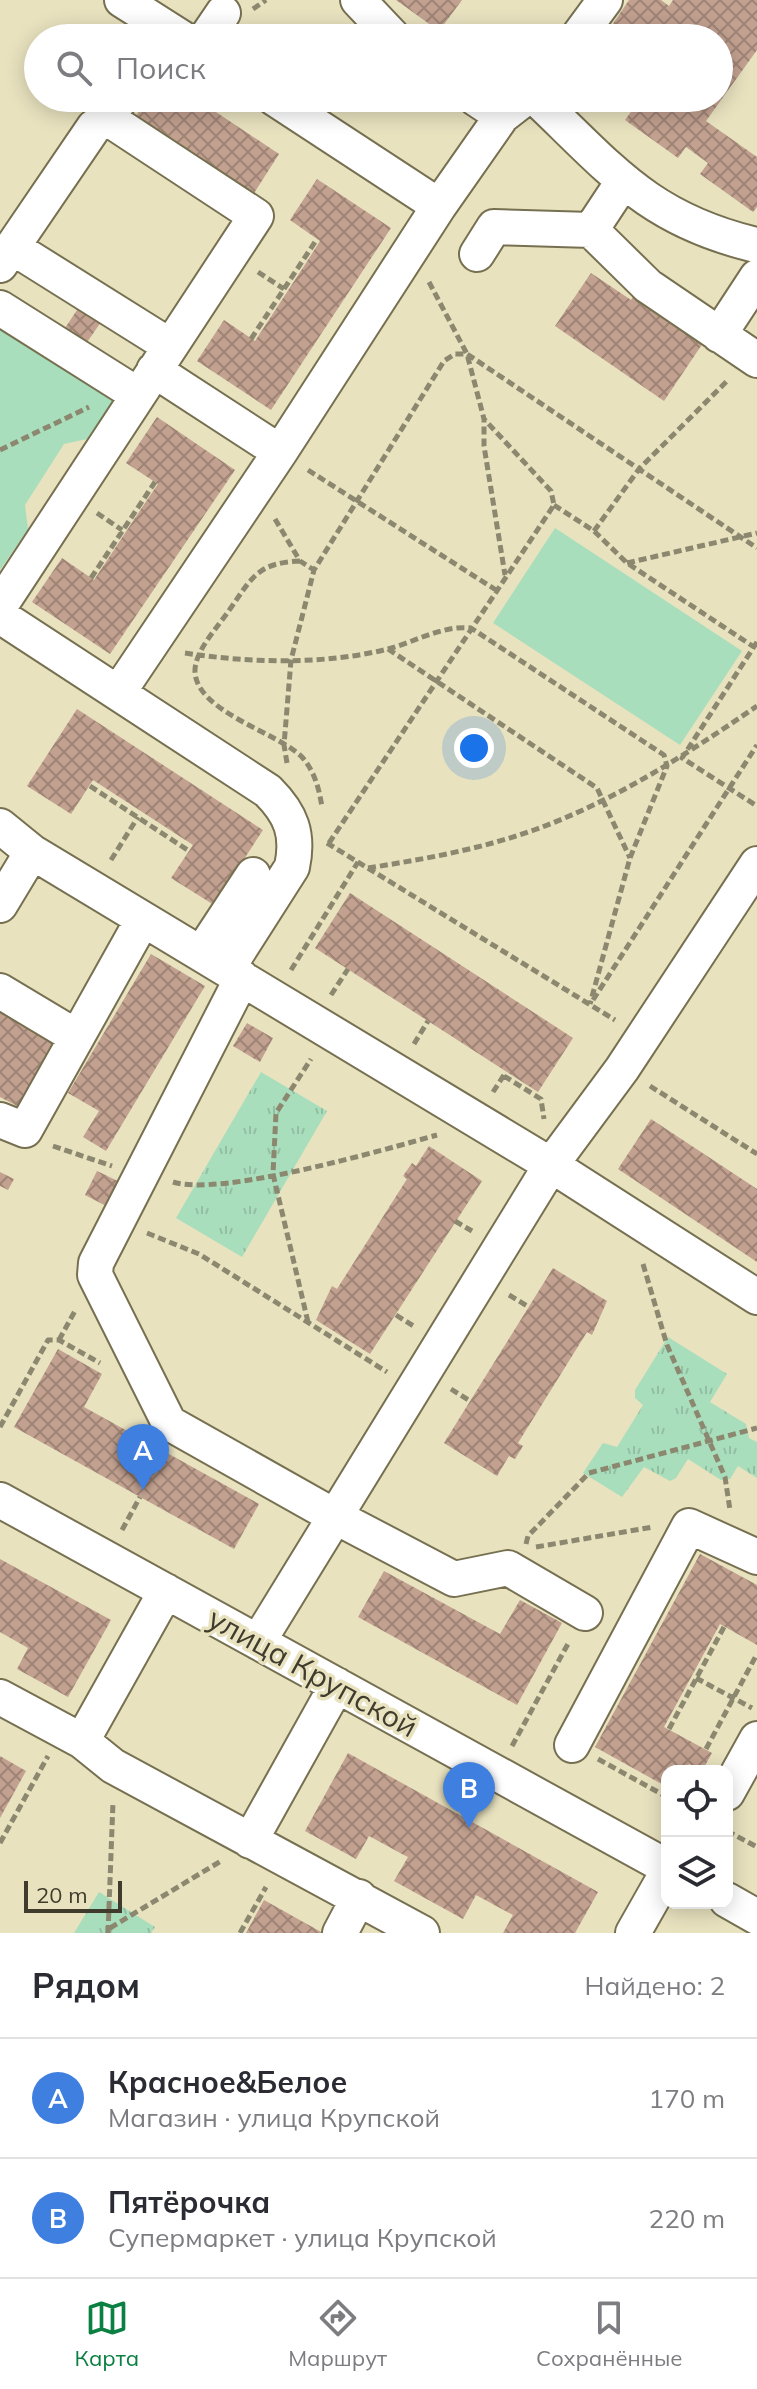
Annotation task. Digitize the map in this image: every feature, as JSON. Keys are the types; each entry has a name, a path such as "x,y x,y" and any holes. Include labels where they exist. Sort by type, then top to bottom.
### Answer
{"street":[{"path":"122,0 160,24"},
{"path":"358,0 381,24"},
{"path":"587,24 605,0"},
{"path":"110,112 94,127 6,256 147,375"},
{"path":"0,606 147,375 256,216 119,112"},
{"path":"295,112 439,206"},
{"path":"118,693 280,452 496,112"},
{"path":"550,112 622,183 710,233 752,244"},
{"path":"591,230 622,183"},
{"path":"477,254 494,227 591,230 648,286 754,358"},
{"path":"719,335 757,277"},
{"path":"0,308 147,375 280,452"},
{"path":"0,616 268,791 307,821 292,867 223,967"},
{"path":"0,826 32,852 551,1165 757,1297"},
{"path":"0,905 32,852"},
{"path":"258,1642 551,1165 622,1069 757,864"},
{"path":"253,875 223,967 142,1171 96,1263 95,1275 169,1423 454,1579 508,1568 585,1613"},
{"path":"12,1125 75,1036 143,919"},
{"path":"0,991 75,1036"},
{"name":"улица Крупской","path":"0,1500 661,1867"},
{"path":"572,1745 689,1526 757,1557"},
{"path":"72,1736 166,1591"},
{"path":"250,1841 337,1685"},
{"path":"0,1697 72,1736 113,1766 422,1933"},
{"path":"733,1782 757,1739"},
{"path":"633,1933 661,1881"},
{"path":"340,1933 359,1897"},
{"path":"733,1903 757,1917"}],"path":[{"path":"251,339 317,239"},
{"path":"411,250 467,354 484,419 484,446 506,576"},
{"path":"643,1037 328,844 307,821 290,786 284,745 291,660 314,570 444,361 455,354 467,354 757,548"},
{"path":"594,531 639,469 754,358"},
{"path":"0,450 147,375"},
{"path":"484,419 551,491 554,505 594,531 627,563 755,645 682,758"},
{"path":"280,452 496,590"},
{"path":"91,578 155,482"},
{"path":"257,487 300,561 314,570"},
{"path":"328,844 554,505"},
{"path":"627,563 757,533"},
{"path":"300,561 274,562 254,575 199,655 195,671 200,687 211,701 300,756 314,774 307,821"},
{"path":"148,647 199,655 291,660 387,649 446,630 471,628 664,755 667,766 630,858 590,1004"},
{"path":"387,649 597,788 630,858"},
{"path":"368,868 472,849 535,830 603,801 682,758 757,706"},
{"path":"590,1004 757,745"},
{"path":"682,758 757,806"},
{"path":"90,786 189,851"},
{"path":"93,888 138,817"},
{"path":"307,821 328,844"},
{"path":"274,998 358,862"},
{"path":"308,1322 273,1174 276,1113 328,1031"},
{"path":"622,1069 757,1154"},
{"path":"12,1125 40,1142 176,1183 201,1187 360,1157 444,1133 475,1120"},
{"path":"116,1220 199,1254 412,1387"},
{"path":"640,1220 638,1246 667,1345 725,1477 731,1520"},
{"path":"0,1427 48,1340 59,1340 153,1393"},
{"path":"689,1526 674,1524 524,1549 528,1536 589,1473 757,1428"},
{"path":"121,1531 140,1497"},
{"path":"511,1748 585,1613"},
{"path":"669,1729 678,1707 724,1627"},
{"path":"706,1749 757,1654"},
{"path":"696,1678 757,1711"},
{"path":"0,1843 72,1736"},
{"path":"572,1745 661,1794"},
{"path":"109,1931 113,1766"},
{"path":"733,1834 754,1846 756,1837"},
{"path":"109,1931 206,1872 250,1841"},
{"path":"240,1933 282,1858"}],"green space":[{"path":"0,324 115,393 114,401 87,439 64,444 25,505 28,529 0,570"},
{"path":"555,528 742,651 680,745 493,623"},
{"path":"261,1072 327,1111 242,1257 176,1218"},
{"path":"668,1337 727,1374 710,1402 746,1424 749,1438 757,1442 757,1478 738,1466 730,1479 721,1480 688,1459 676,1478 670,1481 644,1467 622,1497 583,1473 603,1443 617,1447 643,1405 635,1398 635,1390"},
{"path":"99,1892 155,1927 151,1933 74,1933"}],"building":[{"path":"396,0 462,0 444,24 429,24"},
{"path":"629,0 661,0 669,6 673,0 757,0 757,50 733,83 733,24 613,24"},
{"path":"138,112 216,112 279,154 251,198 133,120"},
{"path":"631,112 712,112 706,121 757,157 757,207 753,212 700,174 708,163 686,147 678,158 625,120"},
{"path":"317,179 391,228 271,410 197,361 224,320 255,341 320,241 290,220"},
{"path":"591,273 631,300 634,295 703,343 664,401 555,326"},
{"path":"79,307 101,322 81,351 59,337"},
{"path":"157,417 235,470 110,654 32,602 62,558 94,580 158,484 126,463"},
{"path":"77,709 263,830 214,905 171,878 193,845 93,780 71,814 27,786"},
{"path":"350,893 573,1038 538,1092 315,948"},
{"path":"151,954 205,986 106,1151 83,1137 99,1111 68,1093"},
{"path":"0,1010 55,1040 19,1107 0,1097"},
{"path":"247,1023 273,1038 260,1062 233,1046"},
{"path":"651,1119 757,1189 757,1262 618,1169"},
{"path":"429,1146 482,1181 370,1354 316,1320 332,1286 337,1289 407,1179 403,1176 412,1163 416,1166"},
{"path":"97,1171 122,1183 110,1208 85,1195"},
{"path":"0,1172 14,1179 8,1190 0,1186"},
{"path":"553,1268 607,1301 592,1335 587,1332 518,1443 523,1446 515,1459 509,1456 497,1476 444,1443"},
{"path":"58,1349 102,1374 84,1407 259,1504 234,1549 14,1427"},
{"path":"700,1554 757,1585 757,1645 720,1624 664,1727 712,1753 705,1765 661,1765 661,1784 595,1747"},
{"path":"0,1559 111,1620 68,1697 17,1669 28,1648 0,1632"},
{"path":"384,1571 500,1634 520,1600 562,1623 517,1705 358,1617"},
{"path":"348,1753 598,1892 575,1933 503,1933 513,1915 476,1895 463,1919 394,1881 408,1857 369,1836 356,1859 305,1831"},
{"path":"0,1756 26,1771 0,1818"},
{"path":"264,1900 323,1933 246,1933"}],"place":[{"name":"Красное&Белое","path":"143,1490"},
{"name":"Пятёрочка","path":"469,1828"}]}
